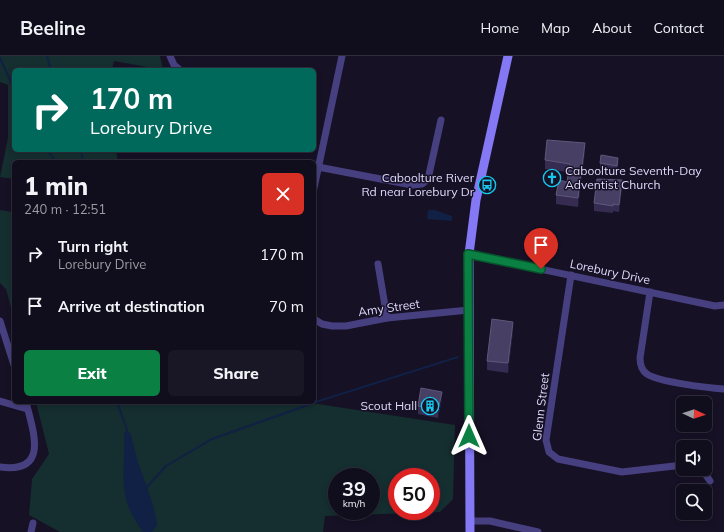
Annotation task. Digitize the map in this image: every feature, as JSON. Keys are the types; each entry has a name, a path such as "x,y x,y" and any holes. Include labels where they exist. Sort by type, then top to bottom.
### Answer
{"main road":[{"path":"470,532 468,254 476,200 508,56"}],"street":[{"path":"170,56 174,65 178,68"},
{"path":"316,178 342,56"},
{"path":"318,167 412,185 422,184 428,178 441,120"},
{"name":"Lorebury Drive","path":"468,254 715,306 724,305"},
{"path":"378,264 387,318"},
{"name":"Glenn Street","path":"571,275 546,440 549,452 558,459 622,472 676,466"},
{"path":"650,292 640,358 640,365 643,371 655,378 709,388 724,389"},
{"name":"Amy Street","path":"316,320 322,324 332,326 346,326 387,318 469,310"},
{"path":"0,321 12,359"},
{"path":"0,401 12,403"},
{"path":"0,467 25,466 32,458 35,436 26,406 16,404"},
{"path":"707,476 710,481"},
{"path":"470,521 490,521 538,532"},
{"path":"31,532 33,523"}],"green space":[{"path":"0,56 160,56 163,68 152,68 114,61 112,68 12,68 12,152 116,152 118,160 12,160 12,179 0,177 8,138 8,85 0,82"},
{"path":"0,210 12,212 12,312 6,289 0,283"},
{"path":"36,404 316,404 455,425 453,499 440,512 440,468 388,468 388,514 380,514 380,468 328,468 328,516 325,516 323,532 60,532 29,515 32,479 49,454"}],"water":[{"path":"428,210 435,210 452,216 452,221 427,219"},
{"path":"128,431 131,435 137,460 154,510 157,525 152,532 143,532 128,507 125,495 124,433"}],"building":[{"path":"547,140 585,143 578,198 556,195 559,180 567,182 570,164 545,160"},
{"path":"601,155 618,158 617,166 600,163"},
{"path":"597,179 622,180 619,205 613,204 613,206 594,203"},
{"path":"492,319 513,322 508,363 487,361"},
{"path":"421,388 442,392 438,410 418,406"}],"waterway":[{"path":"47,56 50,68"},
{"path":"0,58 12,85"},
{"path":"48,152 54,160"},
{"path":"81,152 83,160"},
{"path":"316,402 458,357"},
{"path":"118,404 128,433"},
{"path":"146,488 166,466 212,439 311,404"}],"place":[{"name":"Caboolture Seventh-Day Adventist Church","path":"552,178"},
{"name":"Caboolture River Rd near Lorebury Dr","path":"487,185"},
{"name":"Scout Hall","path":"430,406"}],"route":[{"path":"469,436 468,254 541,269"}]}
